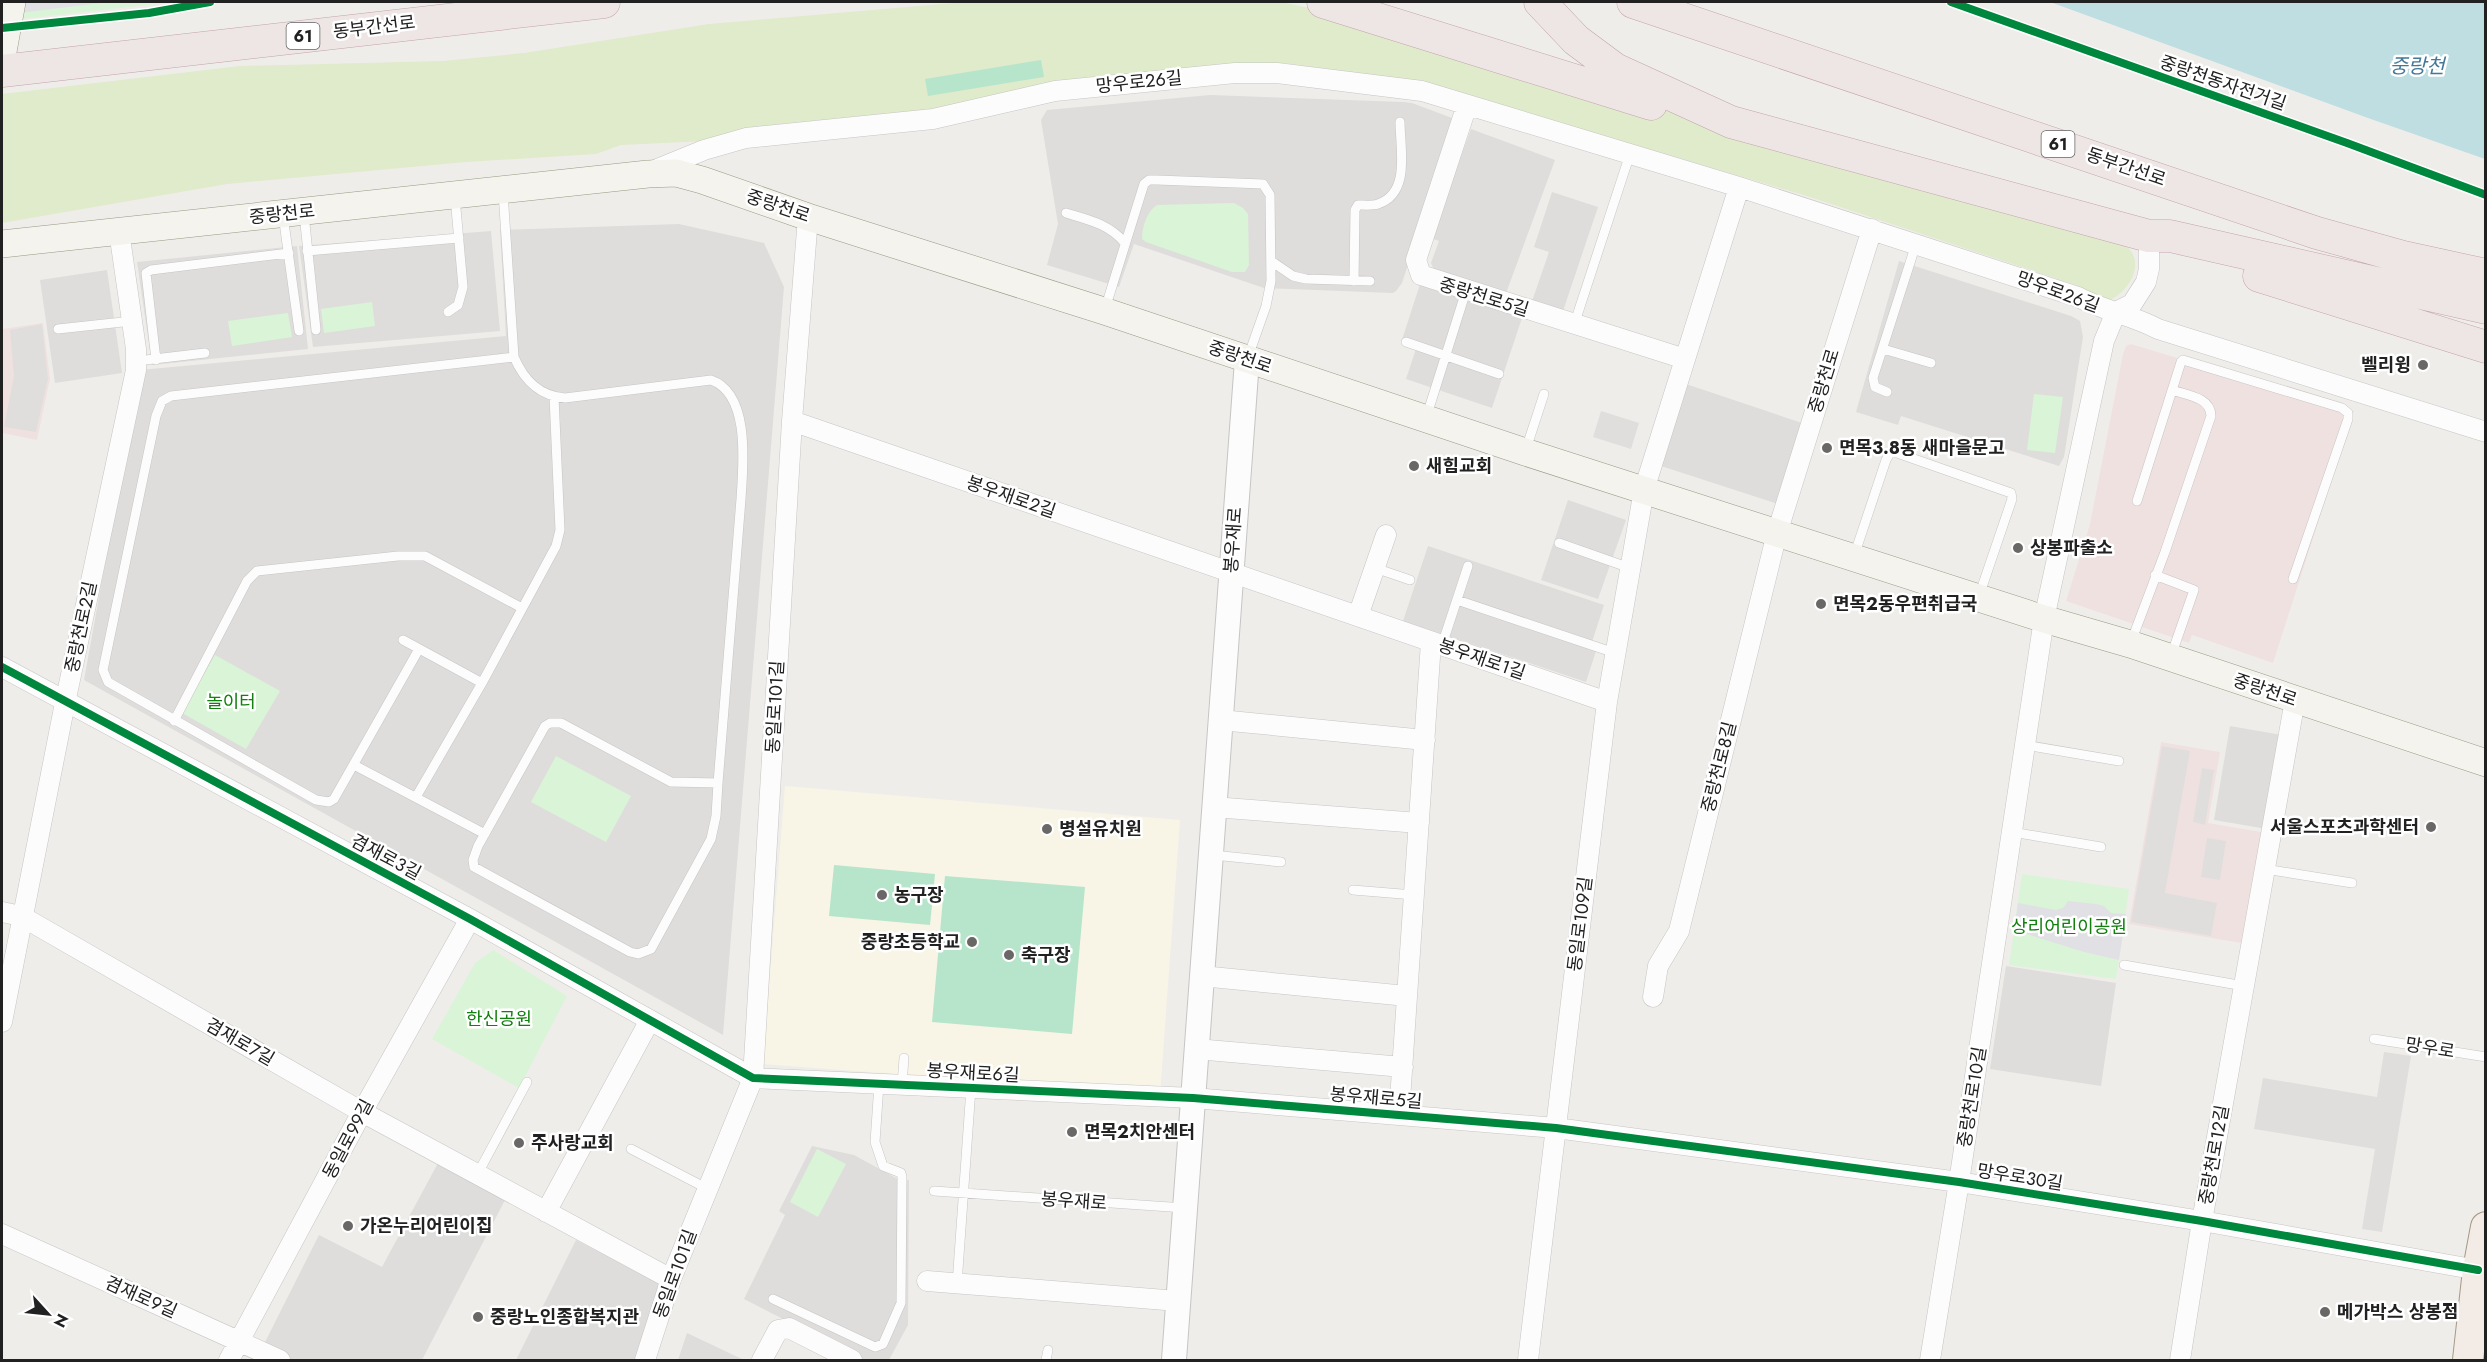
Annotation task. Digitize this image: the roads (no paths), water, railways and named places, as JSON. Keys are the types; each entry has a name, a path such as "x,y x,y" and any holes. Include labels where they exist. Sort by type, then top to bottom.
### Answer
{"highway":[{"name":"동부간선로","path":"2,71 604,2"},
{"path":"1323,2 1688,116 1731,122 2149,236 2170,236 2486,308"},
{"path":"1540,2 1576,40 1615,69 1731,122"},
{"name":"동부간선로","path":"1633,2 2317,233 2403,257 2486,275"},
{"path":"2149,236 2167,247 2486,347"}],"main road":[{"path":"2,57 12,2"},
{"name":"중랑천로","path":"2,244 648,174 687,175 808,217 1104,311 1525,452 2044,620 2130,644 2486,763"},
{"path":"2468,1360 2478,1270 2486,1227"}],"street":[{"name":"망우로26길","path":"648,174 704,150 746,138 933,119 1055,91 1235,73 1277,73 1404,87 1739,187 2078,297 2095,306 2128,315 2158,329 2486,432"},
{"name":"중랑천로5길","path":"1467,105 1416,260 1421,275 1685,359"},
{"path":"1644,490 1739,187"},
{"name":"동일로101길","path":"645,1360 671,1279 753,1078 792,421 808,217"},
{"name":"중랑천로","path":"1777,533 1872,230"},
{"name":"중랑천로2길","path":"2,1022 64,703 146,360 132,321 119,231"},
{"path":"2044,620 2104,341 2116,312 2132,304 2146,282 2149,236"},
{"name":"봉우재로","path":"1174,1360 1247,360"},
{"name":"봉우재로2길","path":"792,421 1231,573"},
{"name":"동일로109길","path":"1528,1360 1606,702 1644,490"},
{"name":"중랑천로8길","path":"1653,996 1658,966 1679,931 1777,533"},
{"path":"1358,616 1386,535"},
{"name":"봉우재로1길","path":"1231,573 1606,702"},
{"name":"중랑천로10길","path":"1930,1360 2044,620"},
{"name":"봉우재로5길","path":"1400,1115 1425,740 1437,644"},
{"name":"겸재로3길","path":"2,667 64,703 470,919 753,1078"},
{"name":"중랑천로12길","path":"2180,1360 2202,1221 2295,700"},
{"path":"1220,720 1425,740"},
{"path":"1214,807 1419,823"},
{"name":"겸재로7길","path":"2,912 21,916 362,1112 671,1279"},
{"name":"동일로99길","path":"229,1360 362,1112 470,919"},
{"path":"1202,976 1407,996"},
{"path":"546,1212 650,1020"},
{"path":"1196,1049 1403,1067"},
{"name":"봉우재로6길","path":"753,1078 1192,1098"},
{"name":"봉우재로5길","path":"1192,1098 1556,1128"},
{"name":"망우로30길","path":"1556,1128 1959,1182 2202,1221 2478,1270"},
{"name":"겸재로9길","path":"2,1234 280,1360"},
{"path":"927,1281 1178,1301"},
{"path":"762,1360 778,1330 783,1328 789,1328 824,1354 852,1360"}],"lane":[{"path":"1354,281 1355,210 1358,205 1378,204 1391,195 1399,184 1400,122"},
{"path":"1574,325 1630,154"},
{"path":"1104,311 1141,189 1149,180 1263,184 1270,195 1271,281 1266,306 1247,360"},
{"path":"503,190 514,357 526,380 537,389 554,397 579,398 711,380 724,388 735,405 743,444 742,473 716,816 711,838 651,949 645,953 630,952 474,867 473,860 485,834 545,726 550,723 561,723 671,782 718,783"},
{"path":"448,312 458,305 462,296 455,195"},
{"path":"293,212 308,251 316,330"},
{"path":"293,212 289,253 299,331"},
{"path":"1066,213 1104,225 1114,231 1125,243"},
{"path":"308,251 459,238"},
{"path":"1887,392 1879,390 1873,384 1916,244"},
{"path":"205,353 146,360 146,273 151,270 289,253"},
{"path":"1271,261 1293,276 1306,279 1370,281"},
{"path":"1425,418 1466,291"},
{"path":"58,329 132,321"},
{"path":"1406,342 1499,374"},
{"path":"1883,349 1931,363"},
{"path":"419,649 334,799 323,803 108,682 103,670 156,416 162,401 171,396 514,357"},
{"path":"2137,501 2181,362 2187,359 2342,408 2348,412 2348,419 2294,579"},
{"path":"2130,644 2211,416 2210,408 2202,400 2172,390"},
{"path":"1525,452 1544,394"},
{"path":"416,797 553,553 560,530 554,397"},
{"path":"1854,558 1886,460 1890,453 1897,453 2008,491 2012,495 1978,598"},
{"path":"1559,543 1630,568"},
{"path":"174,721 247,581 257,571 398,556 425,556 522,609"},
{"path":"1437,644 1457,600 1468,566"},
{"path":"1375,568 1410,580"},
{"path":"2155,575 2194,590 2170,658"},
{"path":"1457,600 1615,653"},
{"path":"403,640 482,682"},
{"path":"2025,745 2119,761"},
{"path":"354,765 485,834"},
{"path":"2012,832 2101,847"},
{"path":"1210,855 1281,862"},
{"path":"2265,869 2352,883"},
{"path":"1353,890 1414,895"},
{"path":"2124,965 2244,986"},
{"name":"망우로","path":"2374,1039 2486,1058"},
{"path":"902,1085 904,1058"},
{"path":"477,1175 527,1082"},
{"path":"773,1299 874,1347 883,1344 893,1324 901,1303 902,1177 901,1173 884,1166 875,1142 879,1084"},
{"path":"957,1284 971,1088"},
{"path":"631,1149 708,1189"},
{"name":"봉우재로","path":"934,1191 1185,1208"}],"water":[{"name":"중랑천","path":"2050,2 2485,2 2485,159 2368,118"}],"place":[{"name":"벨리윙","path":"2423,365"},
{"name":"면목3.8동 새마을문고","path":"1827,448"},
{"name":"새힘교회","path":"1414,466"},
{"name":"상봉파출소","path":"2018,548"},
{"name":"면목2동우편취급국","path":"1821,604"},
{"name":"서울스포츠과학센터","path":"2431,827"},
{"name":"병설유치원","path":"1047,829"},
{"name":"농구장","path":"882,895"},
{"name":"중랑초등학교","path":"972,942"},
{"name":"축구장","path":"1009,955"},
{"name":"면목2치안센터","path":"1072,1132"},
{"name":"주사랑교회","path":"519,1143"},
{"name":"가온누리어린이집","path":"348,1226"},
{"name":"메가박스 상봉점","path":"2325,1312"},
{"name":"중랑노인종합복지관","path":"478,1317"}],"park label":[{"name":"놀이터","path":"231,702"},
{"name":"상리어린이공원","path":"2069,927"},
{"name":"한신공원","path":"499,1019"}]}
